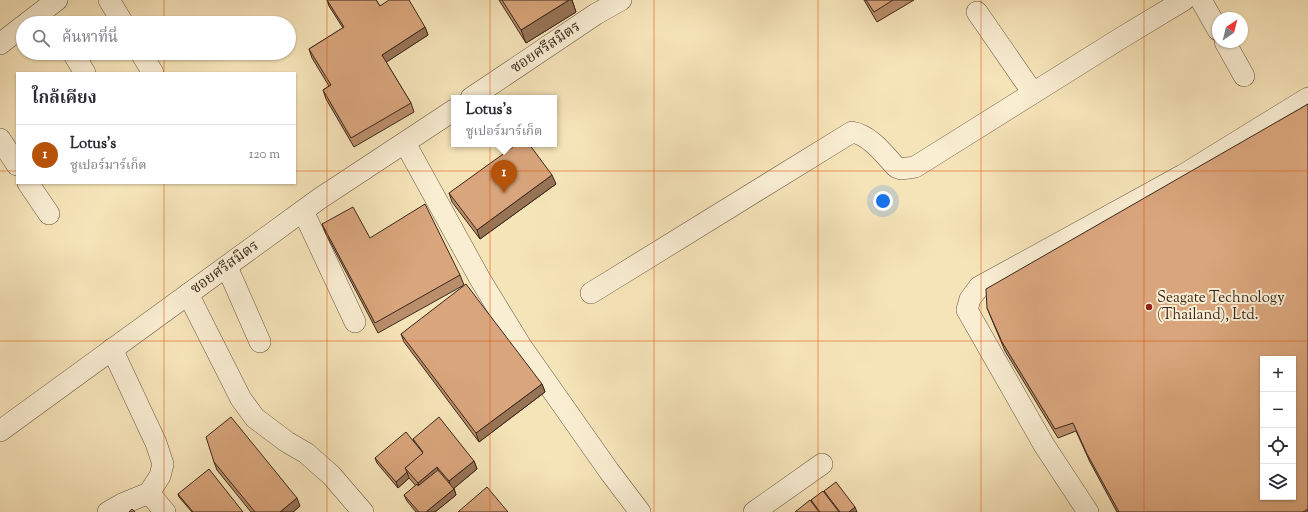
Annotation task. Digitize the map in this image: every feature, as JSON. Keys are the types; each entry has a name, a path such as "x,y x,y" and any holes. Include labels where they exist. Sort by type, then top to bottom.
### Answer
{"street":[{"path":"109,0 119,16"},
{"name":"ซอยศรีสมิตร","path":"475,95 596,14 621,0"},
{"path":"591,293 852,132 860,133 868,139 896,167 901,169 914,167 1184,0"},
{"path":"1201,0 1212,19"},
{"path":"41,16 53,10"},
{"path":"976,12 1033,93"},
{"path":"0,44 16,31"},
{"path":"1228,48 1244,76"},
{"path":"77,60 84,72"},
{"path":"145,60 152,72"},
{"path":"1088,512 1044,445 967,310 970,299 979,287 1183,175 1308,98"},
{"name":"ซอยศรีสมิตร","path":"0,431 303,211 451,112"},
{"path":"0,139 16,163"},
{"path":"405,143 480,279 522,346 640,512"},
{"path":"29,184 49,214"},
{"path":"303,211 355,322"},
{"path":"227,267 260,342"},
{"path":"188,294 241,399 255,418 268,429 306,453 331,475 363,512"},
{"path":"108,512 122,504 149,493 160,476 163,464 156,443 112,349"},
{"path":"754,512 822,464"},
{"path":"149,493 165,512"}],"building":[{"path":"327,0 376,0 380,6 389,0 409,0 425,27 382,55 411,103 351,138 323,90 331,85 309,49 344,27"},
{"path":"502,0 569,0 521,30"},
{"path":"866,0 893,0 874,12"},
{"name":"Seagate Technology (Thailand), Ltd.","path":"1308,104 1308,509 1303,512 1119,512 1087,454 1073,423 1055,429 1002,342 987,308 986,289"},
{"path":"513,147 531,147 552,175 477,230 449,193"},
{"path":"425,204 460,275 375,323 322,224 353,207 370,238"},
{"path":"466,284 542,384 476,433 401,334"},
{"path":"231,417 297,498 280,512 255,512 214,462 206,437"},
{"path":"439,417 474,461 449,481 437,467 418,483 405,468 423,452 413,439"},
{"path":"406,432 423,453 405,468 407,472 396,482 375,458"},
{"path":"209,469 243,512 193,512 178,494"},
{"path":"438,470 454,489 426,512 419,512 404,495"},
{"path":"836,482 855,507 849,512 840,512 824,491"},
{"path":"487,487 508,512 458,512"},
{"path":"823,491 839,512 820,512 811,500"},
{"path":"810,500 819,512 795,512"}],"place":[{"name":"Lotus's","path":"504,193"},
{"name":"Seagate Technology (Thailand), Ltd.","path":"1149,307"}]}
